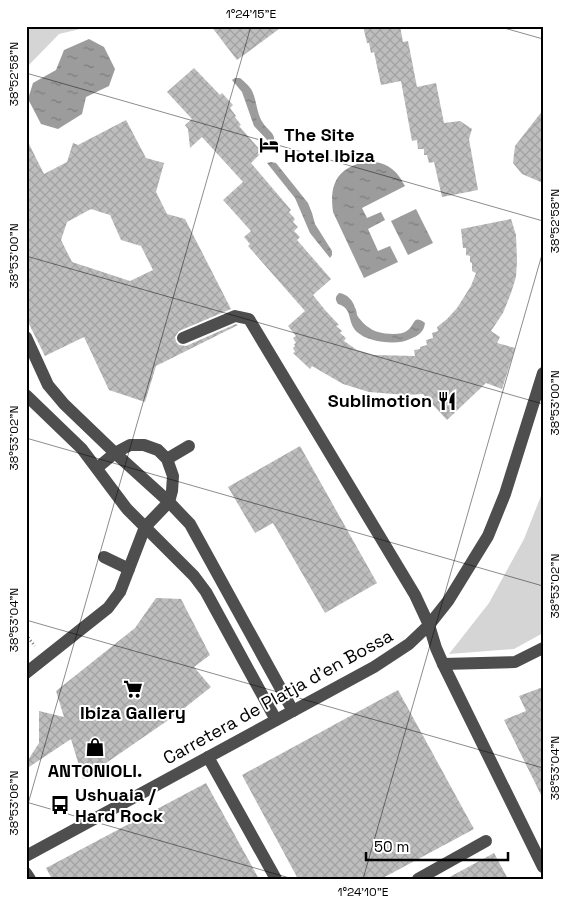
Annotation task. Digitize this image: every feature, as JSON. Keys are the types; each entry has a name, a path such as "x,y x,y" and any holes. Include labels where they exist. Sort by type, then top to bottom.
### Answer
{"street":[{"path":"183,338 235,316 249,319 415,596 429,625 443,664 543,867"},
{"path":"26,337 48,385 64,404 190,524 293,711"},
{"name":"Carretera de Platja d'en Bossa","path":"26,856 293,711 374,666 409,644 429,625 448,601 488,536 505,494 543,373"},
{"path":"26,395 82,449 127,509 194,576 206,592 276,720"},
{"path":"26,673 108,608 120,592 145,527 169,502 173,476 167,459 158,450 144,445 130,445 115,453 98,468"},
{"path":"167,459 189,446"},
{"path":"104,557 129,569"},
{"path":"443,664 515,662 543,648"},
{"path":"208,757 276,879"},
{"path":"418,879 486,841"},
{"path":"26,873 30,879"}],"shaded area":[{"path":"26,26 93,26 59,34 26,68"},
{"path":"543,491 543,633 514,649 449,654 489,603 524,539"}],"water":[{"path":"89,39 104,47 115,69 109,86 86,97 82,114 58,129 41,124 28,99 33,83 56,70 64,50"},
{"path":"240,78 251,89 261,119 274,136 274,142 271,144 254,126 242,92 232,80"},
{"path":"368,161 381,163 391,168 405,186 362,208 367,218 381,212 385,220 368,229 378,251 390,246 398,262 364,278 333,212 332,202 334,185 343,172 349,167"},
{"path":"267,163 276,163 308,203 315,224 332,251 330,258 310,233 295,198"},
{"path":"416,209 433,243 408,255 391,221"},
{"path":"339,293 345,295 353,302 359,318 375,331 398,334 408,330 416,320 425,323 423,329 416,337 398,342 383,342 368,338 357,332 346,309 336,301"}],"building":[{"path":"211,26 283,26 237,60"},
{"path":"363,26 400,26 403,42 408,41 417,87 436,83 444,123 460,121 472,129 469,139 478,190 442,197 434,162 429,163 427,155 424,155 424,149 418,149 417,140 412,141 401,81 381,85 374,52 371,53"},
{"path":"194,68 220,95 222,93 233,105 230,108 241,125 239,126 262,152 251,163 291,210 289,212 295,219 293,222 298,227 294,231 300,237 297,240 331,279 313,295 339,325 336,326 346,338 344,341 357,350 374,355 415,356 414,350 427,345 426,340 433,338 432,333 438,331 437,327 457,308 471,286 476,273 472,271 472,263 470,262 470,256 466,255 466,248 463,248 461,229 511,219 516,235 516,277 503,313 491,331 500,337 497,343 515,348 502,389 486,383 447,420 423,394 406,395 369,392 343,384 312,366 310,369 293,353 295,352 294,344 296,343 293,338 296,336 288,326 305,311 248,246 250,244 244,237 251,231 223,200 243,182 202,137 190,148 188,129 185,125 192,119 167,92"},
{"path":"543,110 543,183 522,174 513,163 515,146"},
{"path":"126,120 146,158 164,163 156,192 167,214 185,219 231,309 179,331 175,337 176,342 179,345 186,346 236,324 238,325 156,366 145,402 109,390 84,337 45,356 26,318 26,138 44,174 67,162 73,143 78,145","holes":["91,209 110,215 121,240 141,246 153,270 130,281 72,262 61,240 67,222"]},
{"path":"300,446 377,583 325,613 273,523 255,533 228,487"},
{"name":"Ibiza Gallery","path":"156,598 181,599 210,655 194,667 211,687 177,714 83,779 71,739 26,769 26,763 39,743 39,711 64,717 56,691 135,628"},
{"path":"543,687 543,799 504,720 526,711 519,696"},
{"path":"398,690 474,829 381,879 298,879 242,775"},
{"path":"206,783 259,879 52,879 46,868"},
{"path":"494,853 508,879 446,879"}],"place":[{"name":"The Site Hotel Ibiza","path":"269,145"},
{"name":"Sublimotion","path":"447,401"},
{"name":"Ibiza Gallery","path":"133,689"},
{"name":"ANTONIOLI.","path":"95,747"},
{"name":"Ushuaia / Hard Rock","path":"60,805"}]}
